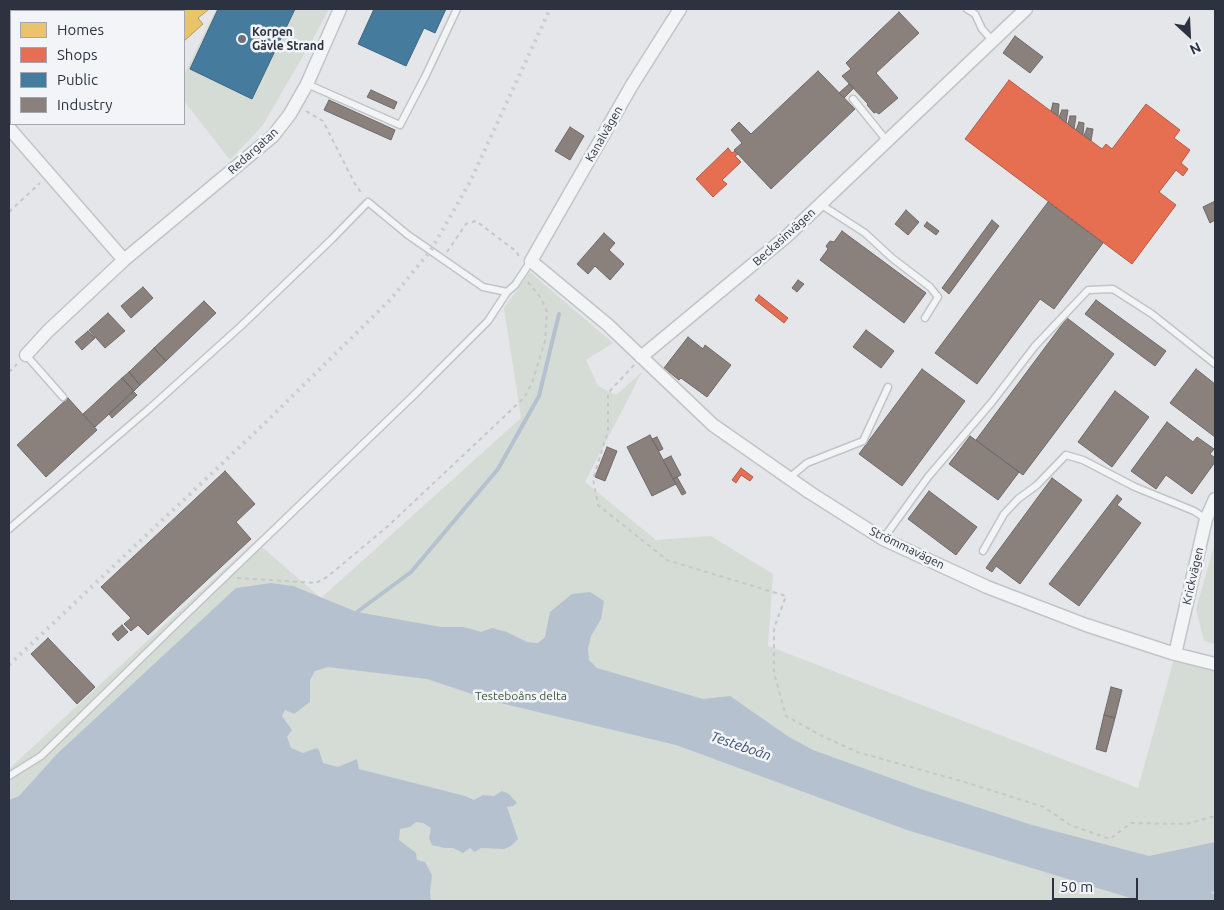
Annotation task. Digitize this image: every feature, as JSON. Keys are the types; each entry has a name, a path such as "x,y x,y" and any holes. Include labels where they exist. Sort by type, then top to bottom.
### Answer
{"street":[{"name":"Redargatan","path":"26,355 124,260 273,136 307,84 340,9"},
{"name":"Kanalvägen","path":"531,261 680,9"},
{"name":"Beckasinvägen","path":"641,357 787,236 1026,9"},
{"path":"9,128 124,260"},
{"path":"531,261 608,325 641,357"},
{"name":"Strömmavägen","path":"641,357 713,425 789,478 883,539 987,587 1086,625 1175,654 1215,664"},
{"name":"Krickvägen","path":"1175,654 1206,519 1215,499"}],"lane":[{"path":"307,84 400,125 457,9"},
{"path":"967,9 975,14 982,29 993,41"},
{"path":"853,99 887,141"},
{"path":"9,529 171,389 331,240 368,202 408,235 483,288 507,292"},
{"path":"820,204 866,233 892,258 930,287 938,297 925,318"},
{"path":"9,776 41,756 414,395 488,321 531,261"},
{"path":"883,539 928,477 992,402 1035,346 1088,290 1113,289 1152,314 1215,364"},
{"path":"26,355 63,397"},
{"path":"789,478 807,463 863,441 888,387"},
{"path":"983,551 1004,514 1018,499 1037,485 1066,455 1083,460 1135,487 1194,511 1206,519"}],"path":[{"path":"295,104 323,121 355,184 368,202"},
{"path":"9,212 49,174"},
{"path":"225,577 316,583 327,578 387,527 524,398 532,383 545,341 547,312 541,298 528,283 517,252 476,221 466,224 443,259"},
{"path":"641,357 608,393 608,431 593,479 598,504 667,560 786,596 774,628 774,673 786,716 822,736 857,752 961,781 1044,807 1070,825 1110,839 1130,823 1186,824 1215,816"}],"green space":[{"path":"216,9 329,9 263,125 230,160 185,102 185,73"},
{"name":"Testeboåns delta","path":"530,272 613,343 586,360 598,386 616,395 642,372 585,482 656,540 711,536 773,574 768,646 1138,788 1174,659 1215,670 1215,901 9,901 9,769 255,541 321,598 521,418 504,308"},
{"path":"1215,543 1215,644 1204,641 1196,609"}],"water":[{"name":"Testeboån","path":"271,583 293,586 357,612 441,627 464,627 481,632 492,628 507,632 527,642 538,643 545,637 550,612 572,594 590,592 604,601 601,619 591,636 588,649 589,660 597,668 703,699 730,696 789,737 813,750 918,788 1032,825 1149,856 1215,842 1215,890 1211,893 1215,895 1215,901 1140,901 907,830 676,745 496,702 427,679 328,667 315,671 310,680 310,702 294,714 285,710 282,716 292,730 287,737 291,748 303,753 317,748 323,763 338,767 357,759 359,769 465,796 474,800 483,795 494,796 502,791 509,794 517,803 507,807 518,839 511,846 504,849 481,848 475,852 470,848 463,853 453,848 432,845 429,838 431,828 423,823 416,822 410,827 400,829 399,840 416,853 417,860 425,862 432,875 430,892 431,900 433,901 9,901 9,800 19,796 57,754 236,588"}],"building: Homes":[{"path":"209,9 198,18 203,24 185,40 185,10 138,10"}],"building: Shops":[{"path":"1009,80 1102,149 1106,144 1112,149 1146,104 1180,130 1174,138 1190,150 1181,163 1188,169 1183,176 1176,170 1159,192 1176,205 1132,264 965,139"},
{"path":"728,148 732,153 735,151 738,154 735,156 741,162 722,180 727,184 713,197 696,179"},
{"path":"759,295 788,318 784,323 755,300"},
{"path":"741,468 753,477 750,481 741,475 736,483 732,480"}],"building: Public":[{"name":"Korpen Gävle Strand","path":"218,9 295,9 252,99 190,69"},
{"path":"374,9 446,9 435,33 424,28 406,66 358,44"}],"building: Industry":[{"path":"899,12 919,33 876,73 898,98 879,114 874,113 842,76 851,69 846,63"},
{"path":"1015,36 1043,57 1030,73 1003,53"},
{"path":"818,71 855,109 771,189 734,150 742,143 731,130 739,122 751,134"},
{"path":"849,84 854,88 844,98 839,93"},
{"path":"371,90 397,102 394,109 367,97"},
{"path":"329,100 395,130 391,140 324,110"},
{"path":"1053,103 1059,104 1058,116 1051,111"},
{"path":"1062,110 1068,110 1066,123 1059,117"},
{"path":"1070,116 1076,116 1074,129 1068,124"},
{"path":"1079,122 1084,123 1083,135 1076,130"},
{"path":"570,127 584,136 570,160 555,151"},
{"path":"1087,128 1093,129 1091,141 1084,136"},
{"path":"1215,201 1215,220 1210,223 1203,207"},
{"path":"1048,202 1103,243 1054,309 1040,299 977,384 935,353"},
{"path":"906,210 919,222 908,235 895,224"},
{"path":"992,220 999,226 949,294 942,288"},
{"path":"927,222 939,231 936,235 924,226"},
{"path":"842,231 926,293 904,323 820,260 828,249 826,246 830,241 834,242"},
{"path":"604,233 615,243 609,250 624,264 610,280 595,266 588,274 577,264"},
{"path":"798,280 804,284 797,292 792,288"},
{"path":"143,287 153,298 131,318 121,306"},
{"path":"1096,300 1166,351 1155,366 1085,314"},
{"path":"204,301 216,313 166,361 154,348"},
{"path":"108,313 125,331 105,348 89,330"},
{"path":"1067,318 1114,354 1023,475 976,440"},
{"path":"866,330 894,351 881,368 853,347"},
{"path":"88,331 95,338 82,350 75,342"},
{"path":"688,337 703,349 705,345 731,365 707,397 681,378 679,380 664,368"},
{"path":"154,348 166,361 140,385 129,372"},
{"path":"922,369 965,401 902,486 859,454"},
{"path":"1196,369 1215,384 1215,437 1170,403"},
{"path":"129,372 140,385 134,391 122,378"},
{"path":"122,378 134,391 95,427 83,414"},
{"path":"133,391 137,395 112,418 109,414"},
{"path":"1115,391 1149,417 1112,467 1078,442"},
{"path":"68,398 97,430 46,477 17,445"},
{"path":"1167,422 1193,442 1197,437 1214,449 1210,454 1215,458 1215,462 1192,494 1166,475 1156,489 1131,471"},
{"path":"650,435 676,484 652,496 627,447"},
{"path":"970,436 1019,472 998,500 949,464"},
{"path":"657,437 663,449 659,451 652,439"},
{"path":"607,447 617,451 605,481 595,477"},
{"path":"671,456 681,475 673,479 663,460"},
{"path":"225,471 255,504 236,522 251,539 148,635 138,625 131,631 124,624 131,618 101,587"},
{"path":"677,477 686,493 682,495 673,479"},
{"path":"1052,478 1082,500 1020,584 996,566 992,572 986,568 990,562"},
{"path":"929,491 977,527 956,555 908,519"},
{"path":"1117,495 1122,499 1117,505 1141,523 1079,606 1049,584"},
{"path":"122,625 128,632 118,641 112,634"},
{"path":"48,638 95,687 77,704 31,654"},
{"path":"1111,687 1122,690 1115,718 1104,715"},
{"path":"1104,715 1115,718 1106,752 1096,749"}],"waterway":[{"path":"357,612 411,572 498,469 539,396 559,314"}],"railway":[{"path":"9,665 264,424 390,300 431,250 470,182 550,9"}],"place":[{"name":"Korpen Gävle Strand","path":"242,39"}]}
